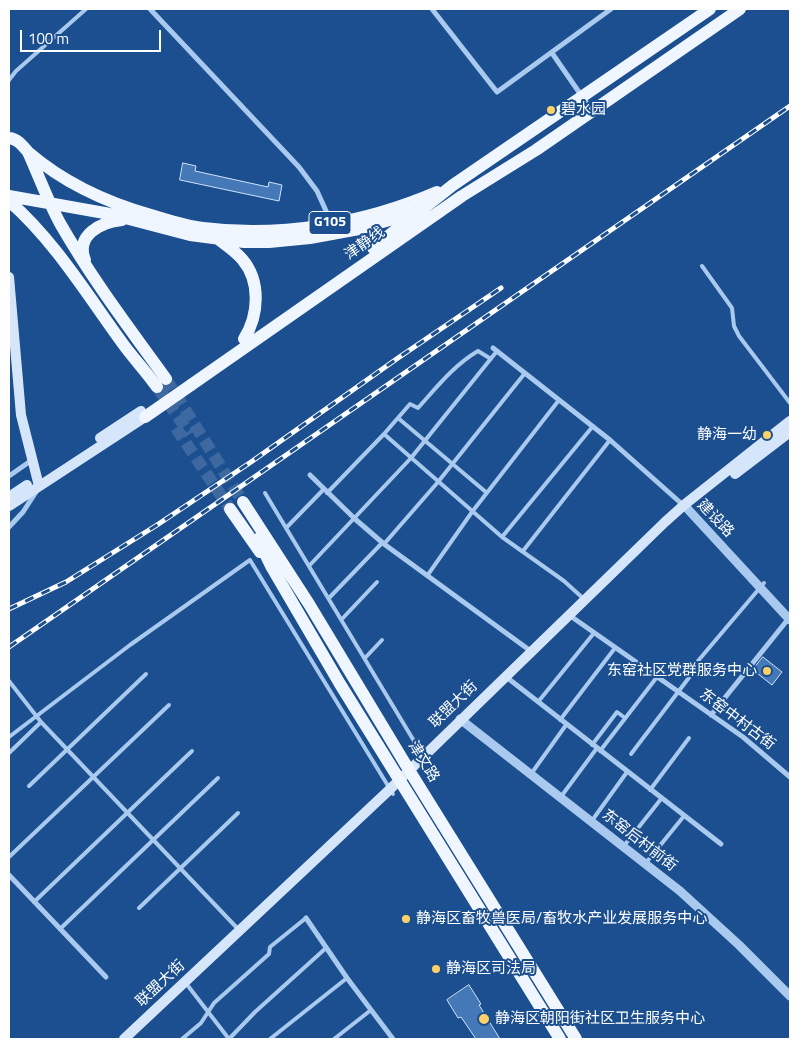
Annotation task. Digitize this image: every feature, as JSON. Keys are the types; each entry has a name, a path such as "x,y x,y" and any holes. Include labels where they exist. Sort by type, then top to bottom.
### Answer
{"main road":[{"name":"津静线","path":"189,382 244,339 380,244 453,185 710,9"},
{"name":"津静线","path":"9,497 38,482 143,414 462,196 536,150 740,9"},
{"path":"9,138 22,144 28,152 60,222 158,386 127,348 78,279 32,223 9,201"},
{"name":"G105","path":"28,152 59,177 85,191 137,211 201,228 268,231 333,228 412,203 453,185"},
{"path":"9,196 132,219 152,226 218,239 269,242 310,238 333,228 368,227 462,196"},
{"path":"90,272 84,256 83,245 92,230 106,222 132,219"},
{"path":"201,228 237,253 244,261 253,281 256,312 250,330 244,339"},
{"path":"9,277 19,400 38,482"},
{"path":"687,508 790,422"},
{"path":"687,508 790,432"},
{"name":"津静线","path":"9,506 38,482"},
{"name":"津文路","path":"560,1039 396,787 271,566 240,503 299,579 309,604 410,773 576,1039"},
{"name":"联盟大街","path":"129,1037 396,787 571,616 687,508"}],"street":[{"path":"150,9 299,167 317,190 333,228"},
{"path":"432,9 497,92 611,9"},
{"path":"552,53 592,111"},
{"path":"495,350 593,426 687,508"},
{"path":"9,476 33,460"},
{"path":"310,475 383,544 533,653"},
{"path":"9,527 23,512 38,482"},
{"name":"建设路","path":"687,508 762,585 790,617"},
{"name":"东窑中村古街","path":"571,616 743,737 790,777"},
{"path":"710,715 790,617"},
{"path":"507,678 721,844"},
{"name":"东窑后村前街","path":"462,721 694,903 790,996"},
{"path":"9,875 106,977"},
{"path":"306,918 392,1039"}],"lane":[{"path":"9,80 16,71 86,9"},
{"path":"702,266 732,308 734,326 739,336 790,403"},
{"path":"309,566 426,441 491,359 495,350"},
{"path":"286,528 384,434 410,404 418,408 440,383 468,357 478,351 491,359"},
{"path":"329,598 383,544 438,482 525,373"},
{"path":"427,576 472,512 560,400"},
{"path":"398,418 487,493"},
{"path":"502,537 593,426"},
{"path":"384,434 502,537 564,581 586,602"},
{"path":"523,551 610,440"},
{"path":"265,493 425,758"},
{"path":"9,736 130,645 250,560 396,787"},
{"path":"342,619 377,582"},
{"path":"631,754 694,671 692,668 762,585"},
{"path":"538,702 594,633"},
{"path":"365,658 382,640"},
{"path":"560,720 615,648"},
{"path":"29,786 146,674"},
{"path":"596,748 625,718 657,677"},
{"path":"9,681 41,722 241,932"},
{"path":"9,857 169,705"},
{"path":"560,798 596,748 617,712 625,718"},
{"path":"9,753 41,722"},
{"path":"530,774 566,725"},
{"path":"650,790 689,738"},
{"path":"34,902 192,751"},
{"path":"591,822 627,772"},
{"path":"60,929 218,778"},
{"path":"623,847 661,798"},
{"path":"139,908 238,813"},
{"path":"645,864 684,816"},
{"path":"182,1039 201,1022 214,1003 270,954 270,947 306,918"},
{"path":"186,984 229,1039 255,1012 326,948"},
{"path":"270,1039 347,978"},
{"path":"334,1039 371,1010"}],"building":[{"path":"183,163 196,166 195,171 268,187 269,182 282,185 279,201 180,180"},
{"name":"东窑社区党群服务中心","path":"763,657 782,672 772,685 753,670"},
{"path":"469,985 500,1039 476,1039 461,1017 458,1018 447,1000"}],"tunnel":[{"path":"166,379 243,502"},
{"path":"157,387 190,434"},
{"path":"176,428 230,509"}],"railway":[{"path":"9,647 790,106"},
{"path":"9,609 66,582 157,525 501,288"}],"place":[{"name":"碧水园","path":"551,110"},
{"name":"静海一幼","path":"767,435"},
{"name":"东窑社区党群服务中心","path":"767,671"},
{"name":"静海区畜牧兽医局/畜牧水产业发展服务中心","path":"406,919"},
{"name":"静海区司法局","path":"436,969"},
{"name":"静海区朝阳街社区卫生服务中心","path":"484,1019"}]}
